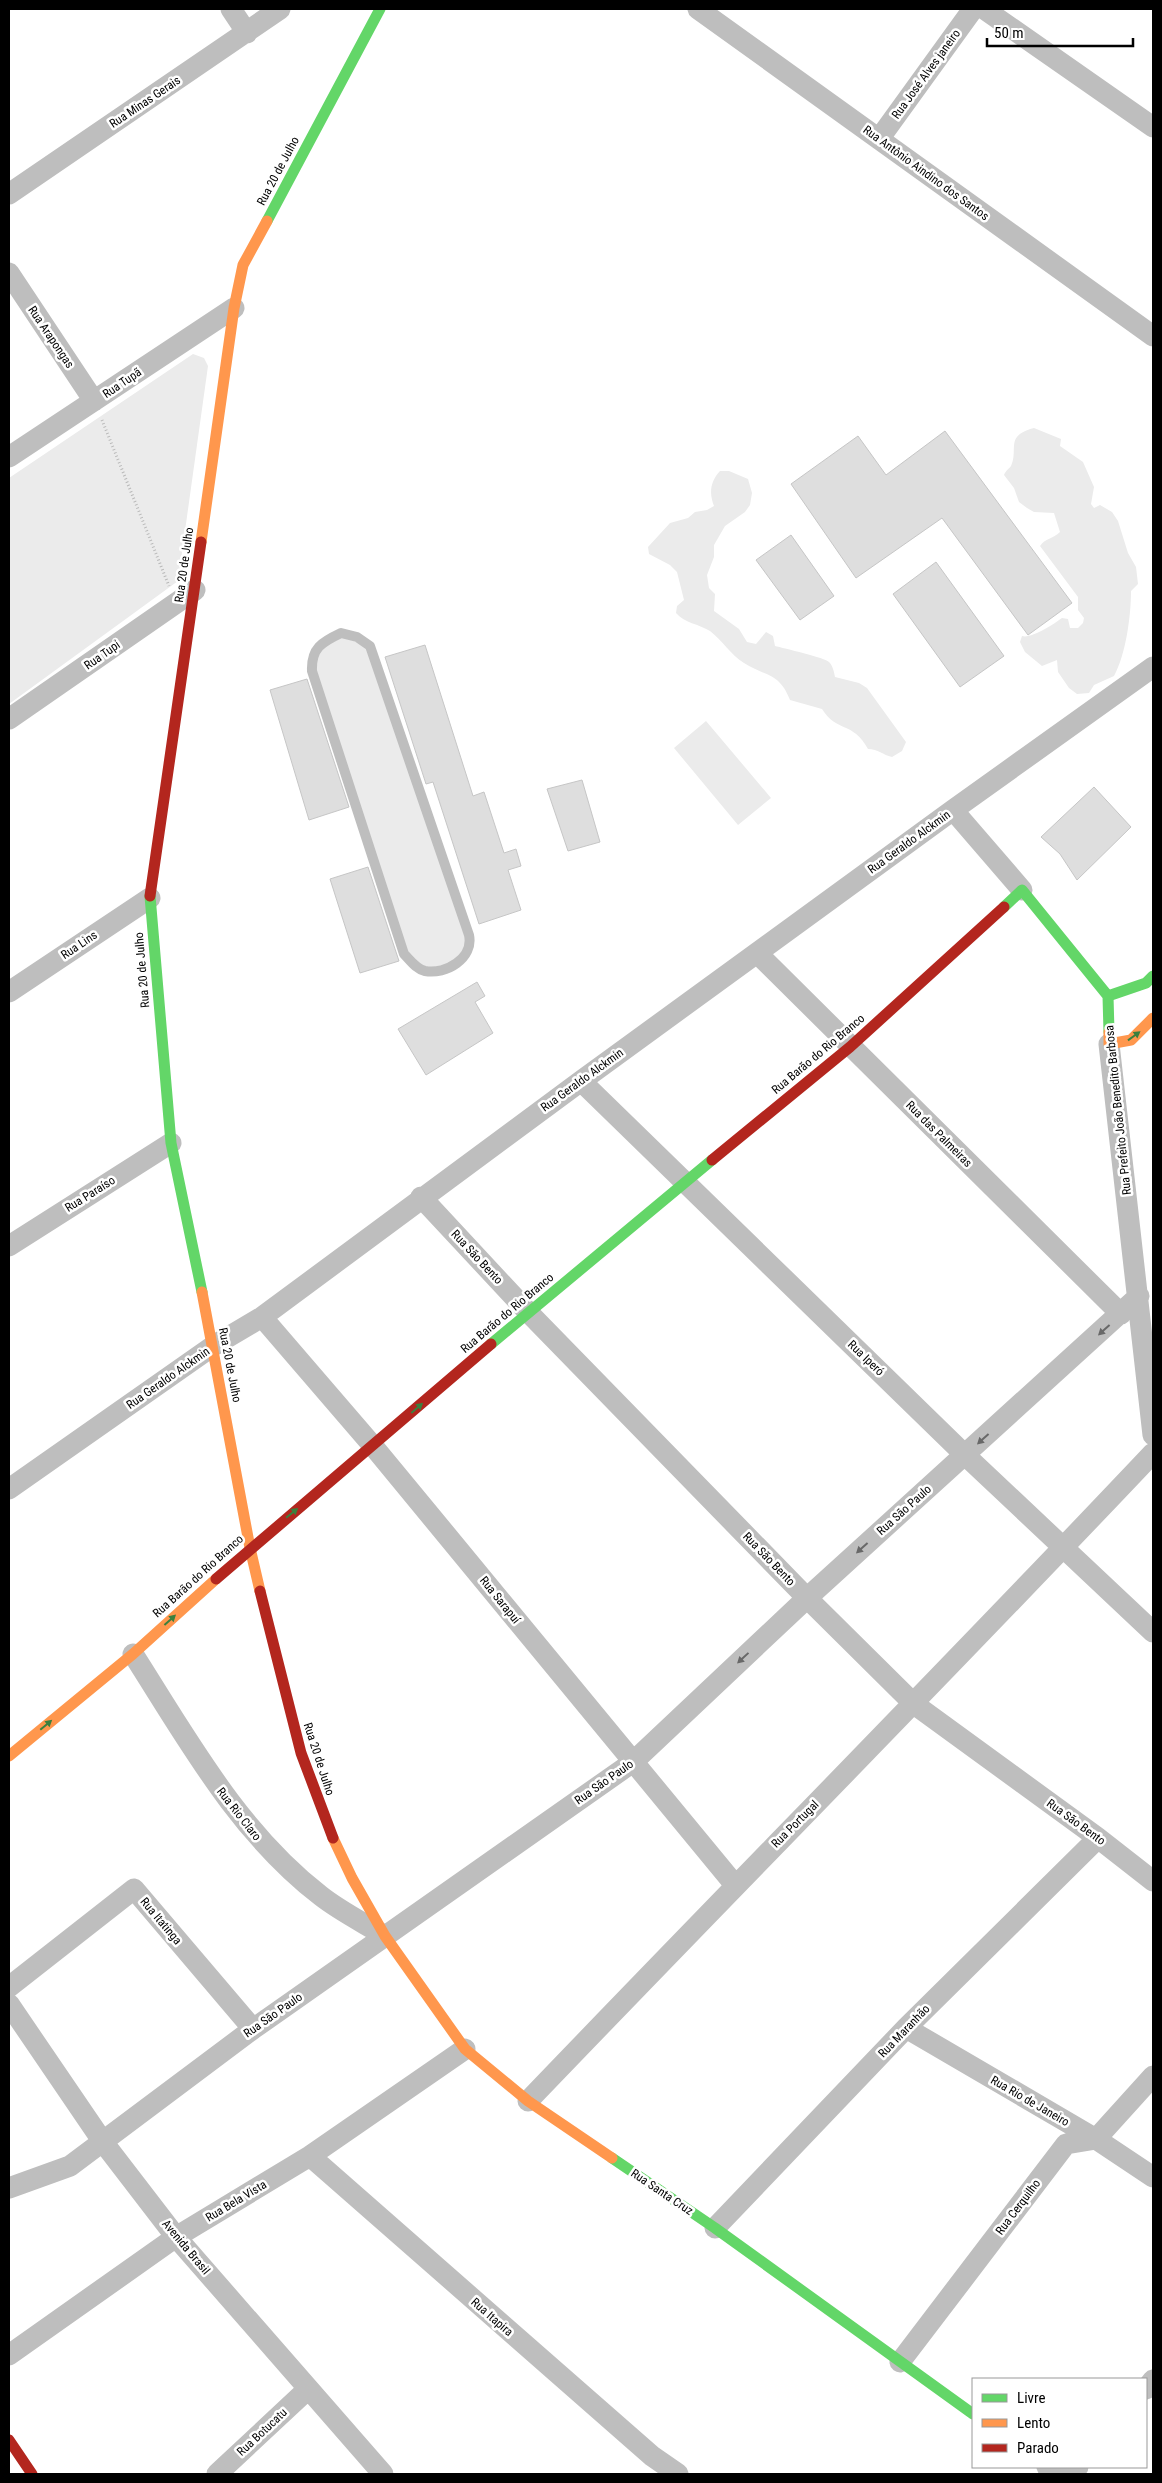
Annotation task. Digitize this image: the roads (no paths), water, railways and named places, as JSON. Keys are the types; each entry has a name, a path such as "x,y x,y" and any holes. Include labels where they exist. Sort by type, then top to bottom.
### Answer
{"street":[{"path":"231,9 247,32"},
{"name":"Rua Minas Gerais","path":"9,194 280,9"},
{"name":"Rua 20 de Julho","path":"380,9 243,264 234,308 150,898 171,1143 213,1346 250,1548 282,1683 301,1753 320,1809 352,1878 385,1936"},
{"name":"Rua Antônio Aindino dos Santos","path":"698,9 1153,336"},
{"name":"Rua José Alves janeiro","path":"879,139 973,9"},
{"path":"984,9 1153,128"},
{"name":"Rua Arapongas","path":"9,273 94,401"},
{"name":"Rua Tupã","path":"9,457 234,308"},
{"name":"Rua Tupi","path":"9,719 194,590"},
{"name":"Rua Geraldo Alckmin","path":"9,1489 213,1346 262,1317 421,1197 1153,667"},
{"path":"953,810 1022,890 1108,996 1146,983 1153,976"},
{"name":"Rua Barão do Rio Branco","path":"9,1756 133,1654 250,1548 373,1446 528,1312 850,1047 1022,890"},
{"name":"Rua Lins","path":"9,992 150,898"},
{"name":"Rua das Palmeiras","path":"758,953 850,1047 1121,1314"},
{"name":"Rua Prefeito João Benedito Barbosa","path":"1108,996 1109,1044 1139,1296 1153,1435"},
{"path":"1109,1044 1131,1040 1153,1018"},
{"name":"Rua Iperó","path":"581,1081 965,1455 1153,1632"},
{"name":"Rua Paraíso","path":"9,1246 171,1143"},
{"name":"Rua São Bento","path":"421,1197 528,1312 807,1598 914,1704 1098,1838 1153,1881"},
{"name":"Rua São Paulo","path":"9,2188 70,2166 252,2029 634,1762 807,1598 1139,1296"},
{"name":"Rua Sarapuí","path":"262,1317 373,1446 735,1885"},
{"name":"Rua Portugal","path":"528,2101 735,1885 914,1704 1153,1453"},
{"name":"Rua Rio Claro","path":"133,1654 220,1791 263,1844 321,1896 385,1936"},
{"name":"Rua Maranhão","path":"715,2228 906,2028 1098,1838"},
{"name":"Rua Itatinga","path":"9,1987 134,1889 252,2029"},
{"name":"Rua Santa Cruz","path":"385,1936 465,2049 528,2101 715,2228 972,2413"},
{"name":"Avenida Brasil","path":"9,2004 103,2142 176,2237 383,2474"},
{"name":"Rua Rio de Janeiro","path":"906,2028 1096,2139 1153,2177"},
{"name":"Rua Bela Vista","path":"9,2355 176,2237 310,2156 465,2049"},
{"path":"1096,2139 1153,2076"},
{"name":"Rua Cerquilho","path":"900,2362 1066,2144 1096,2139"},
{"name":"Rua Itapira","path":"310,2156 652,2456 678,2474"},
{"name":"Rua Botucatu","path":"217,2474 308,2389"},
{"path":"9,2440 32,2474"}],"lane":[{"path":"342,633 358,637 370,646 376,665 471,945 464,957 452,966 434,972 423,971 416,967 404,954 312,671 312,659 316,649 342,633"}]}
